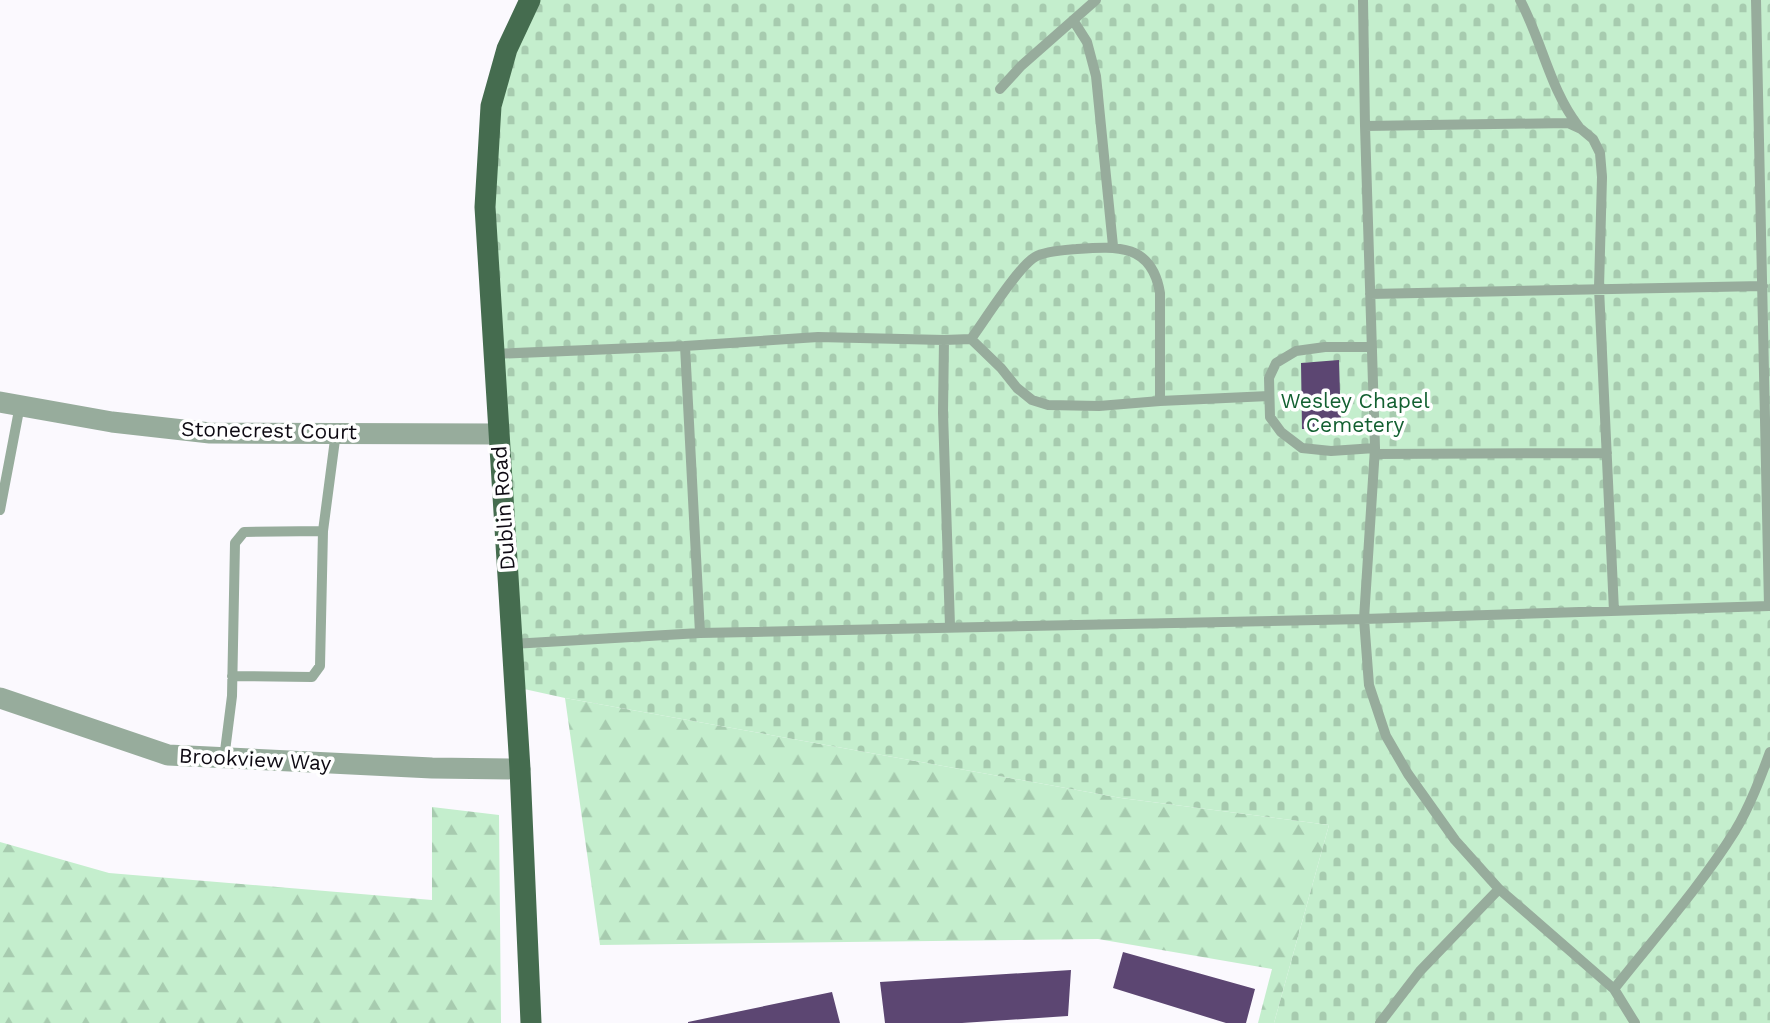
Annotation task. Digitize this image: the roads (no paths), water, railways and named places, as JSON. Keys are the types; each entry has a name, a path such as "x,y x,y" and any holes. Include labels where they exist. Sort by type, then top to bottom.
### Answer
{"main road":[{"name":"Dublin Road","path":"530,0 507,49 491,106 485,207 520,769 531,1023"}],"street":[{"name":"Stonecrest Court","path":"10,404 112,422 210,433 498,434"},
{"name":"Brookview Way","path":"0,698 168,755 520,769"}],"lane":[{"path":"1000,89 1021,66 1096,0"},
{"path":"1363,0 1375,451 1364,619 1369,685 1386,736 1408,774 1448,832 1499,889 1614,989 1635,1023"},
{"path":"1520,0 1532,22 1565,110 1593,139 1600,153 1602,177 1599,288 1614,611"},
{"path":"1756,0 1763,286 1767,335 1770,611"},
{"path":"1073,20 1087,42 1096,76 1113,246"},
{"path":"1365,126 1568,123 1581,129"},
{"path":"971,339 1024,266 1036,256 1068,249 1113,246 1129,250 1141,256 1158,278 1160,401"},
{"path":"1370,294 1763,286"},
{"path":"494,354 818,337 971,339 1017,388 1032,400 1059,406 1099,407 1269,396"},
{"path":"944,340 943,413 950,626"},
{"path":"685,346 700,634"},
{"path":"1372,348 1325,347 1296,351 1276,363 1269,378 1270,417 1280,432 1301,448 1331,450 1606,453"},
{"path":"0,510 10,404"},
{"path":"232,676 312,677 320,666 323,531 336,432"},
{"path":"224,759 232,696 234,543 244,532 323,531"},
{"path":"512,644 700,634 950,626 1364,619 1769,606"},
{"path":"1614,989 1737,829 1754,795 1770,752"},
{"path":"1380,1023 1420,971 1499,889"}],"park label":[{"name":"Wesley Chapel Cemetery","path":"1355,412"}]}
